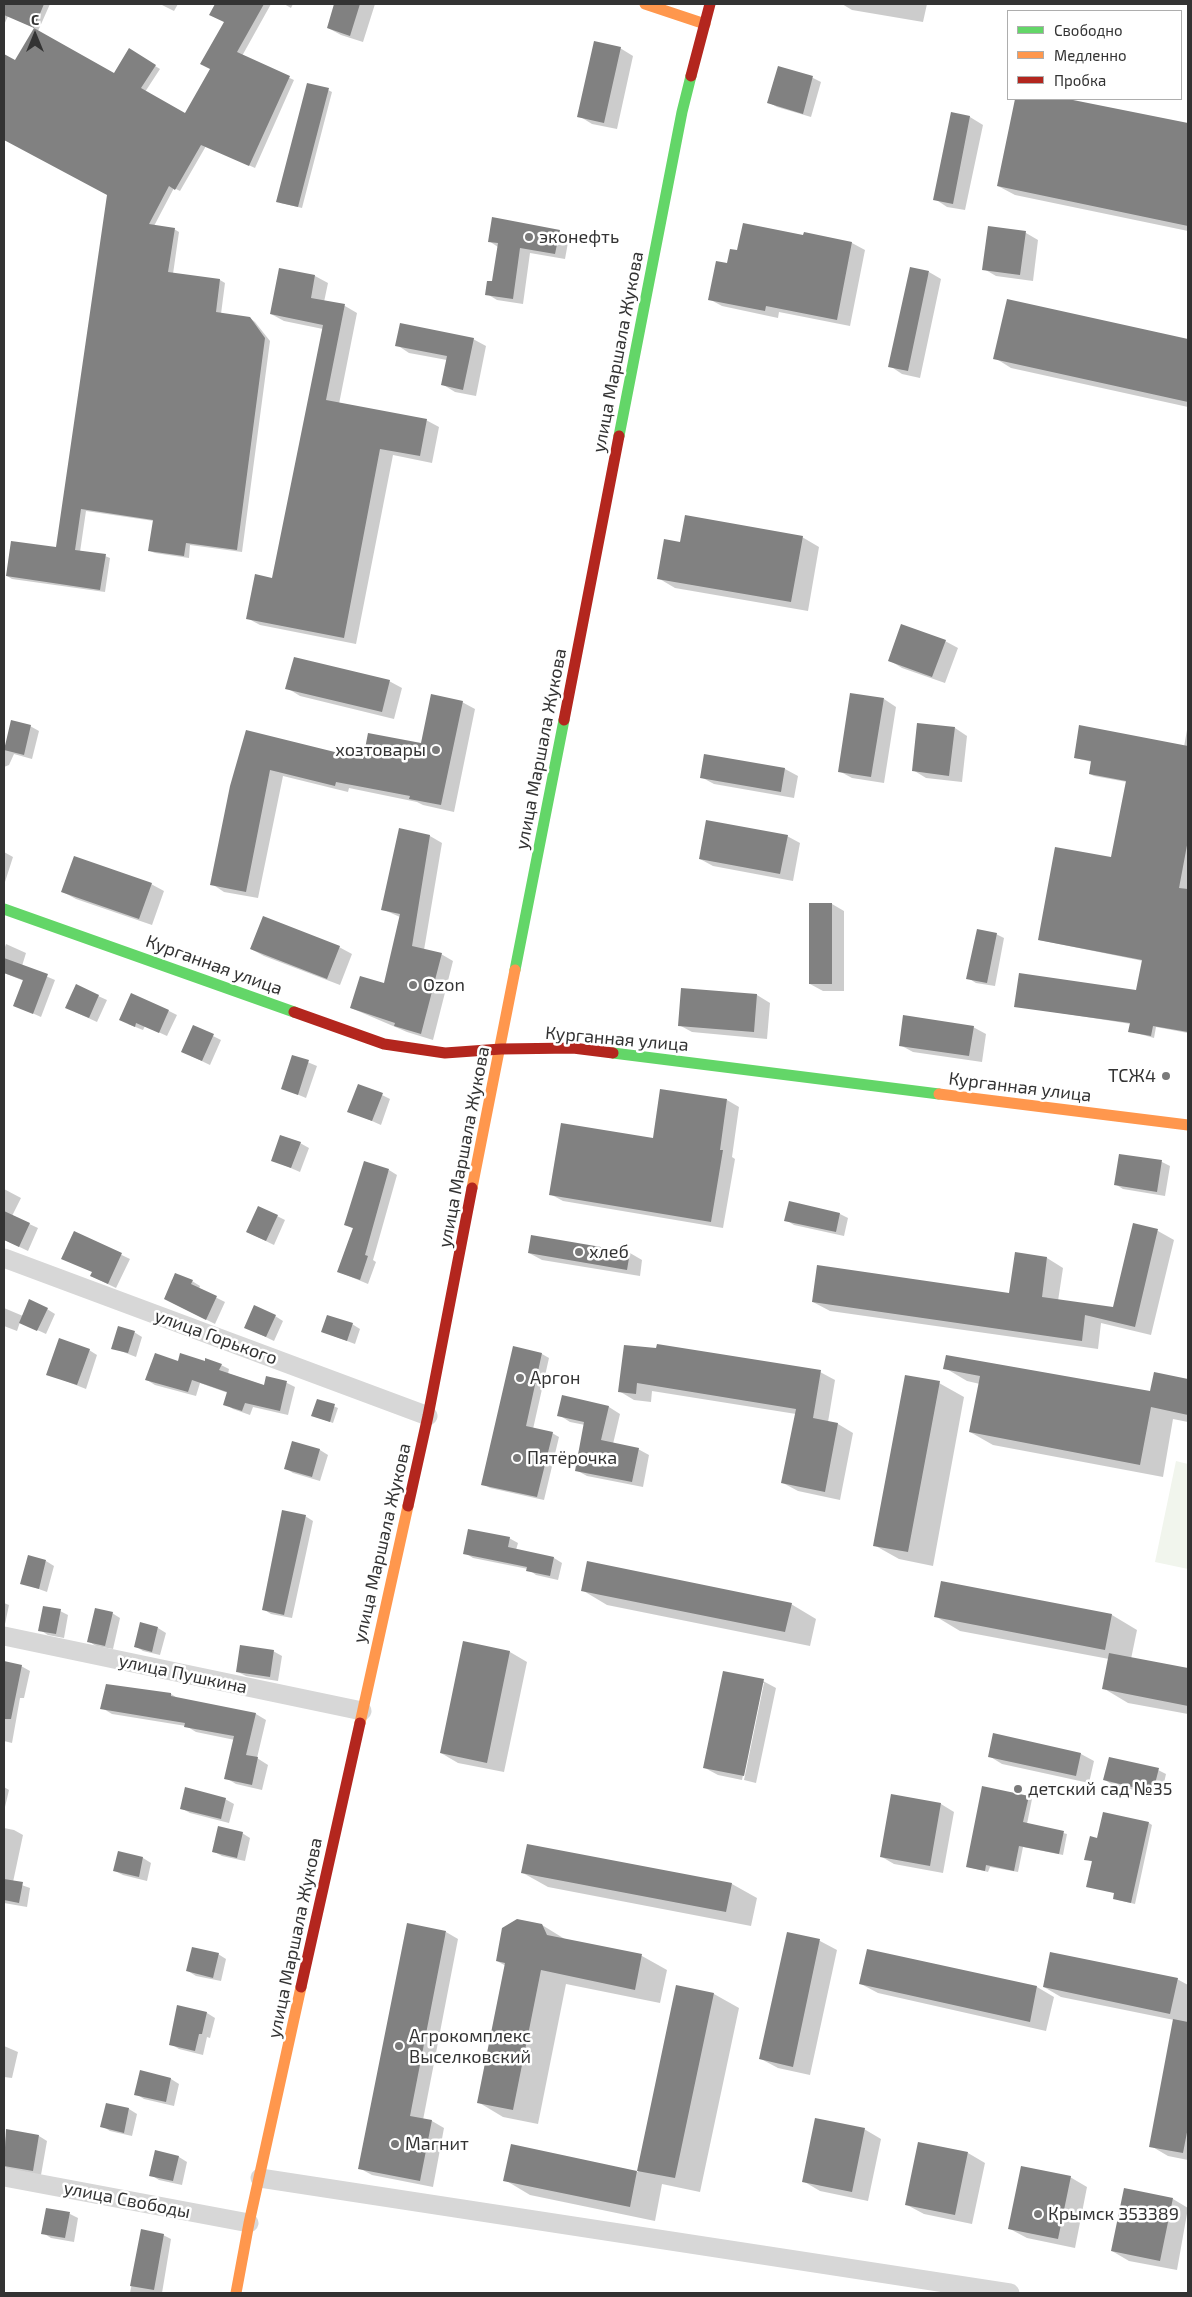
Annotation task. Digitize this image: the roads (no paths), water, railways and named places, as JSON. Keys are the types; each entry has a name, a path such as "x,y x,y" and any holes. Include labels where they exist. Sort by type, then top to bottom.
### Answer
{"main road":[{"path":"645,4 705,24"},
{"name":"улица Маршала Жукова","path":"236,2293 250,2222 428,1416 682,112 710,4"},
{"name":"Курганная улица","path":"4,909 384,1044 445,1053 501,1049 573,1048 1188,1125"}],"street":[{"name":"улица Горького","path":"4,1258 428,1416"},
{"name":"улица Пушкина","path":"4,1636 362,1711"},
{"name":"улица Свободы","path":"4,2177 250,2222"},
{"path":"260,2178 1010,2293"}],"place":[{"name":"эконефть","path":"529,237"},
{"name":"хозтовары","path":"436,750"},
{"name":"Ozon","path":"413,985"},
{"name":"ТСЖ4","path":"1166,1076"},
{"name":"хлеб","path":"579,1252"},
{"name":"Аргон","path":"520,1378"},
{"name":"Пятёрочка","path":"517,1458"},
{"name":"детский сад №35","path":"1018,1789"},
{"name":"Агрокомплекс Выселковский","path":"399,2046"},
{"name":"Магнит","path":"395,2144"},
{"name":"Крымск 353389","path":"1038,2214"}]}
